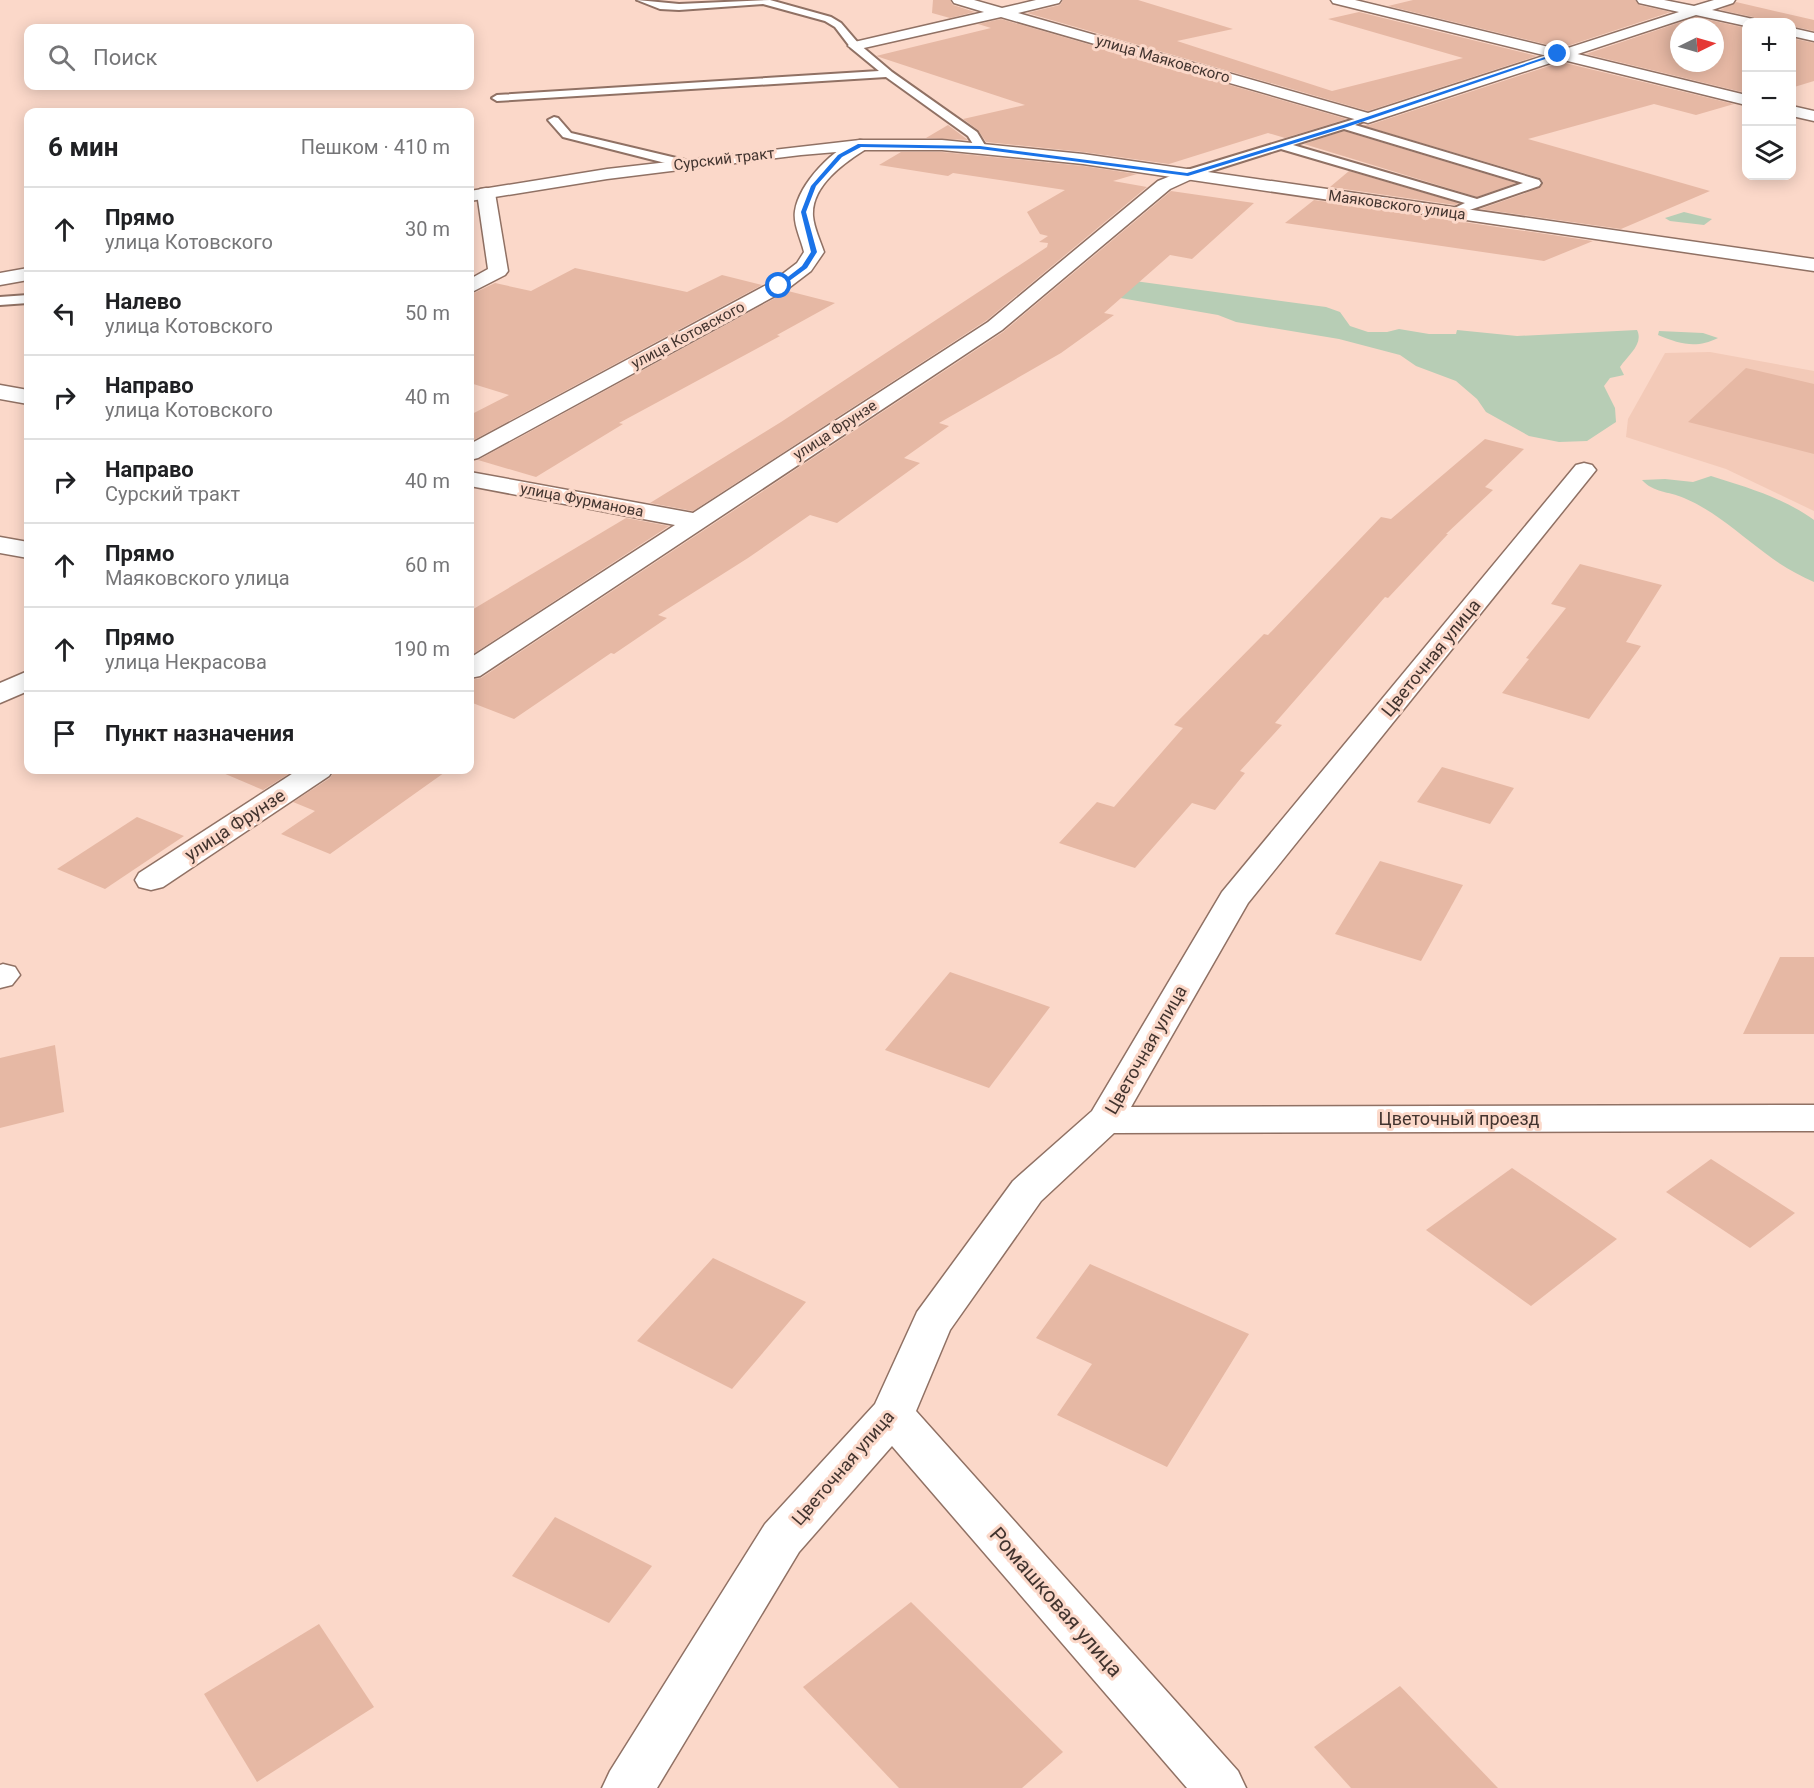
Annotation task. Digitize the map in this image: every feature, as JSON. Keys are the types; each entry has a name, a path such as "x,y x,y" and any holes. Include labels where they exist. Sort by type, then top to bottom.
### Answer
{"street":[{"name":"улица Маяковского","path":"959,0 1368,118"},
{"path":"855,46 1054,0"},
{"path":"1338,0 1742,99"},
{"path":"1644,0 1742,21"},
{"path":"1368,118 1728,0"},
{"path":"1796,33 1814,37"},
{"path":"1796,112 1814,116"},
{"name":"Сурский тракт","path":"478,195 685,164 860,145 980,147"},
{"name":"улица Котовского","path":"474,451 779,286 804,267 814,252 804,212 814,186 840,156 860,145"},
{"name":"Маяковского улица","path":"980,147 1188,174 1814,265"},
{"name":"улица Фрунзе","path":"474,666 995,326 1164,185 1188,174"},
{"path":"474,285 498,272 478,195"},
{"path":"0,279 24,275"},
{"path":"0,392 24,396"},
{"name":"Цветочная улица","path":"628,1788 782,1538 892,1415 932,1323 1027,1191 1105,1120 1234,899 1584,470"},
{"name":"улица Фурманова","path":"474,480 695,521"},
{"path":"0,544 24,549"},
{"path":"0,694 24,682"},
{"name":"улица Фрунзе","path":"152,880 312,774"},
{"name":"Цветочный проезд","path":"1105,1120 1814,1118"},
{"name":"Ромашковая улица","path":"892,1415 1220,1788"}],"lane":[{"path":"642,0 660,6 680,7 763,1 828,19 838,25 855,46 888,74 973,134 980,147"},
{"path":"497,98 888,74"},
{"path":"1188,174 1368,118"},
{"path":"554,120 567,135 685,164"},
{"path":"1345,126 1535,183 1452,213"},
{"path":"1281,146 1478,203"},
{"path":"0,301 24,298"}],"shaded area":[{"path":"1710,352 1814,371 1814,511 1726,469 1626,437 1628,419 1665,353"}],"green space":[{"path":"1684,212 1712,219 1704,225 1670,221 1665,218"},
{"path":"1120,279 1326,307 1340,312 1350,326 1368,332 1387,332 1399,329 1429,334 1456,334 1457,330 1517,336 1637,330 1639,335 1637,345 1620,367 1624,375 1610,378 1604,386 1615,408 1616,422 1587,441 1559,442 1529,436 1486,412 1477,399 1456,381 1416,366 1400,355 1339,339 1236,322 1218,315 1109,296"},
{"path":"1659,331 1703,333 1718,338 1688,344 1658,335"},
{"path":"1711,476 1777,499 1814,520 1814,582 1777,561 1706,509 1684,498 1656,490 1642,480 1665,479 1693,482"}],"building":[{"path":"933,0 950,0 953,5 975,12 950,18 932,13"},
{"path":"1063,0 1138,0 1233,29 1177,41 1332,91 1463,58 1328,19 1359,12 1537,56 1368,111 1027,13 1060,5"},
{"path":"1413,0 1635,0 1639,5 1671,12 1561,48 1388,6"},
{"path":"1736,2 1814,20 1814,31 1796,27 1796,18 1754,18 1720,10"},
{"path":"1001,19 1347,119 1285,138 1268,133 1169,164 986,142 978,130 963,119 1025,105 876,56 991,28 978,24"},
{"path":"1724,23 1742,27 1742,92 1586,54 1670,26 1670,72 1724,72"},
{"path":"1796,39 1814,43 1814,81 1796,86"},
{"path":"1561,62 1734,104 1696,115 1654,104 1528,139 1710,191 1621,229 1480,209 1540,188 1543,182 1540,178 1361,125 1369,125"},
{"path":"948,125 968,140 926,138"},
{"path":"1344,131 1516,183 1477,197 1304,144"},
{"path":"901,152 942,152 1083,166 1137,174 1113,181 1147,187 987,320 693,511 650,503 781,422 1047,247 1048,243 1039,242 1048,236 1040,234 1027,212 1065,190 953,173 948,176 879,165"},
{"path":"1349,171 1459,203 1455,205 1330,187"},
{"path":"1171,191 1254,203 1192,259 1170,255 1104,313 1114,315 1061,353 939,423 949,426 904,458 920,463 837,523 810,515 748,558 658,615 667,618 514,719 474,704 474,679 481,678 1003,332"},
{"path":"1314,200 1593,241 1544,261 1285,223"},
{"path":"575,268 687,292 722,275 762,285 474,440 474,413 509,395 474,384 474,293 495,283 531,291"},
{"path":"788,291 835,303 777,335 780,336 619,423 623,424 536,477 478,460"},
{"path":"1746,368 1814,384 1814,454 1688,422"},
{"path":"1485,439 1524,449 1485,487 1493,490 1446,534 1448,534 1388,598 1385,597 1275,723 1282,725 1240,771 1245,773 1215,810 1192,803 1135,868 1059,843 1097,802 1114,807 1183,728 1174,725 1264,634 1268,635 1381,517 1391,519"},
{"path":"626,518 669,526 474,653 474,609"},
{"path":"1580,564 1662,585 1626,642 1641,646 1589,719 1502,693 1529,659 1526,658 1566,608 1551,604"},
{"path":"1442,767 1514,788 1490,824 1417,802"},
{"path":"225,774 289,774 263,790"},
{"path":"332,774 442,774 330,854 281,834 315,811 293,802 330,778"},
{"path":"137,817 184,836 105,889 57,869"},
{"path":"1380,861 1463,885 1421,961 1335,934"},
{"path":"1780,957 1814,957 1814,1034 1743,1034"},
{"path":"950,972 1050,1007 989,1088 885,1050"},
{"path":"55,1045 64,1112 0,1128 0,1058"},
{"path":"1711,1159 1795,1213 1750,1248 1666,1192"},
{"path":"1512,1168 1617,1239 1531,1306 1426,1230"},
{"path":"713,1258 806,1302 732,1389 637,1341"},
{"path":"1090,1264 1249,1334 1167,1467 1057,1415 1092,1364 1036,1338"},
{"path":"555,1517 652,1566 609,1623 512,1576"},
{"path":"911,1602 1063,1752 1022,1788 899,1788 803,1687"},
{"path":"319,1624 374,1707 257,1782 204,1694"},
{"path":"1400,1686 1498,1788 1351,1788 1314,1747"}],"route":[{"path":"779,286 804,267 814,252 804,212 814,186 840,156 860,145 980,147 1188,174 1345,126 1558,54"}]}
